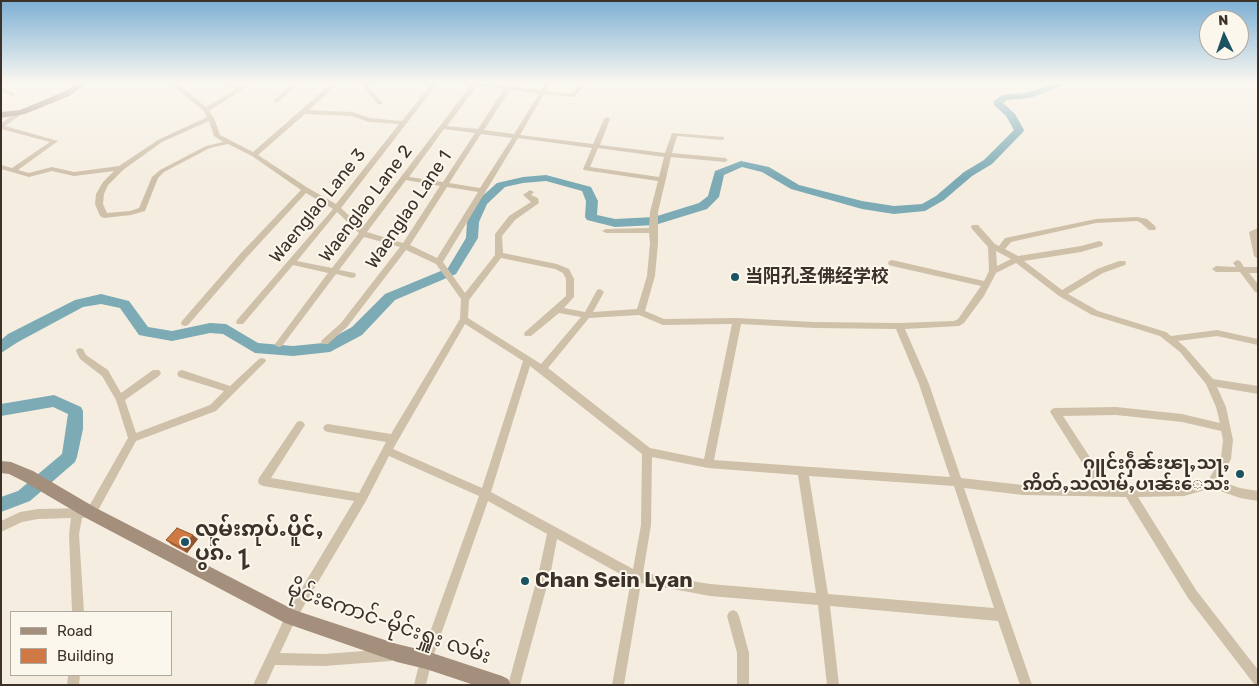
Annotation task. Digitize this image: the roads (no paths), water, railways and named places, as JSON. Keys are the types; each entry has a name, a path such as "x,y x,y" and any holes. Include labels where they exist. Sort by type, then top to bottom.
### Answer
{"main road":[{"name":"မိုင်းကောင်-မိုင်းရှူး လမ်း","path":"1,467 11,468 28,476 84,513 291,617 397,653 426,660 502,685"}],"street":[{"path":"1,126 17,115"},
{"path":"210,115 217,136 254,155 305,190 338,208 364,234 405,246 441,265 465,300"},
{"path":"254,155 300,115"},
{"path":"355,115 370,120 404,123"},
{"name":"Waenglao Lane 3","path":"240,322 338,208 410,115"},
{"name":"Waenglao Lane 2","path":"279,344 364,234 450,115"},
{"name":"Waenglao Lane 1","path":"325,342 344,325 405,246 490,115"},
{"path":"441,265 528,115"},
{"path":"212,118 160,141 121,168 105,184 100,194 99,204 104,216 132,213 142,209 155,177 162,171 191,154 211,146 229,142"},
{"path":"607,119 585,166 589,171 662,178"},
{"path":"1,126 55,141 13,170"},
{"path":"442,127 668,155 726,160"},
{"path":"640,312 652,276 654,212 674,134 722,138"},
{"path":"1,167 29,175 52,169 74,174 121,168"},
{"path":"404,178 483,191"},
{"path":"185,323 244,255 305,190"},
{"path":"258,685 291,617 362,498 386,451 464,319 465,300 499,256 498,236 512,218 535,203 535,200 527,195 530,192"},
{"path":"557,310 587,315 640,312 663,322 737,321 814,325 899,326 956,324 966,314 993,271 996,248 1008,240 1096,221 1137,219 1144,221 1152,228"},
{"path":"976,227 996,248 1018,259 1062,294 1096,313 1163,334 1183,350 1210,382 1221,407 1228,440 1226,459 1212,483"},
{"path":"606,231 653,230"},
{"path":"1258,230 1253,232 1258,256"},
{"path":"993,271 1018,259 1081,250 1099,244"},
{"path":"499,256 557,267 566,271 570,279 570,297 528,334"},
{"path":"291,262 352,275"},
{"path":"892,263 986,284"},
{"path":"1062,294 1100,271 1122,263"},
{"path":"1216,269 1239,266 1258,270"},
{"path":"1239,266 1258,290"},
{"path":"542,369 587,315 600,292"},
{"path":"464,319 542,369 647,452 708,464 956,482 1023,490 1184,491 1212,483 1240,493 1258,496"},
{"path":"708,464 737,321"},
{"path":"899,326 924,384 1026,685"},
{"path":"1169,339 1217,333 1258,342"},
{"path":"80,351 83,357 106,373 120,399 133,438"},
{"path":"420,685 426,660 485,494 528,360"},
{"path":"78,611 74,534 84,513 133,438 213,408 262,361"},
{"path":"120,399 156,373"},
{"path":"182,374 232,390"},
{"path":"1210,382 1258,390"},
{"path":"1107,492 1055,412 1116,411 1182,418 1225,428"},
{"path":"300,425 263,481 362,498"},
{"path":"328,428 393,439"},
{"path":"386,451 485,494 636,577 710,590 1002,615"},
{"path":"618,685 646,525 647,452"},
{"path":"803,472 824,600 833,685"},
{"path":"1129,492 1192,594 1258,680"},
{"path":"1,527 20,517 38,514 84,513"},
{"path":"514,685 545,571 553,532"},
{"path":"733,616 743,653 743,685"},
{"path":"271,659 324,660 393,655 397,653"}],"waterway":[{"path":"1,348 13,338 80,303 101,299 124,304 144,331 172,336 210,328 226,329 255,348 293,351 325,348 357,331 390,297 452,271 472,238 473,222 482,202 501,185 523,180 546,178 587,189 592,201 591,217 615,223 655,221 703,206 713,197 719,173 741,164 765,169 795,187 862,205 894,210 925,207 940,198 968,174 988,162 1019,130 1011,115"},
{"path":"1,410 54,401 76,411 75,429 69,457 24,496 1,505"}],"place":[{"name":"当阳孔圣佛经学校","path":"735,277"},
{"name":"ႁူင်းႁဵၼ်းၽႃႇသႃႇ ဢိတ်ႇသလၢမ်ႇပၢၼ်းေသး","path":"1240,474"},
{"name":"လုမ်းဢုပ်ႉပိူင်ႇ ပွၵ်ႉ ႑","path":"185,542"},
{"name":"Chan Sein Lyan","path":"525,581"}]}
